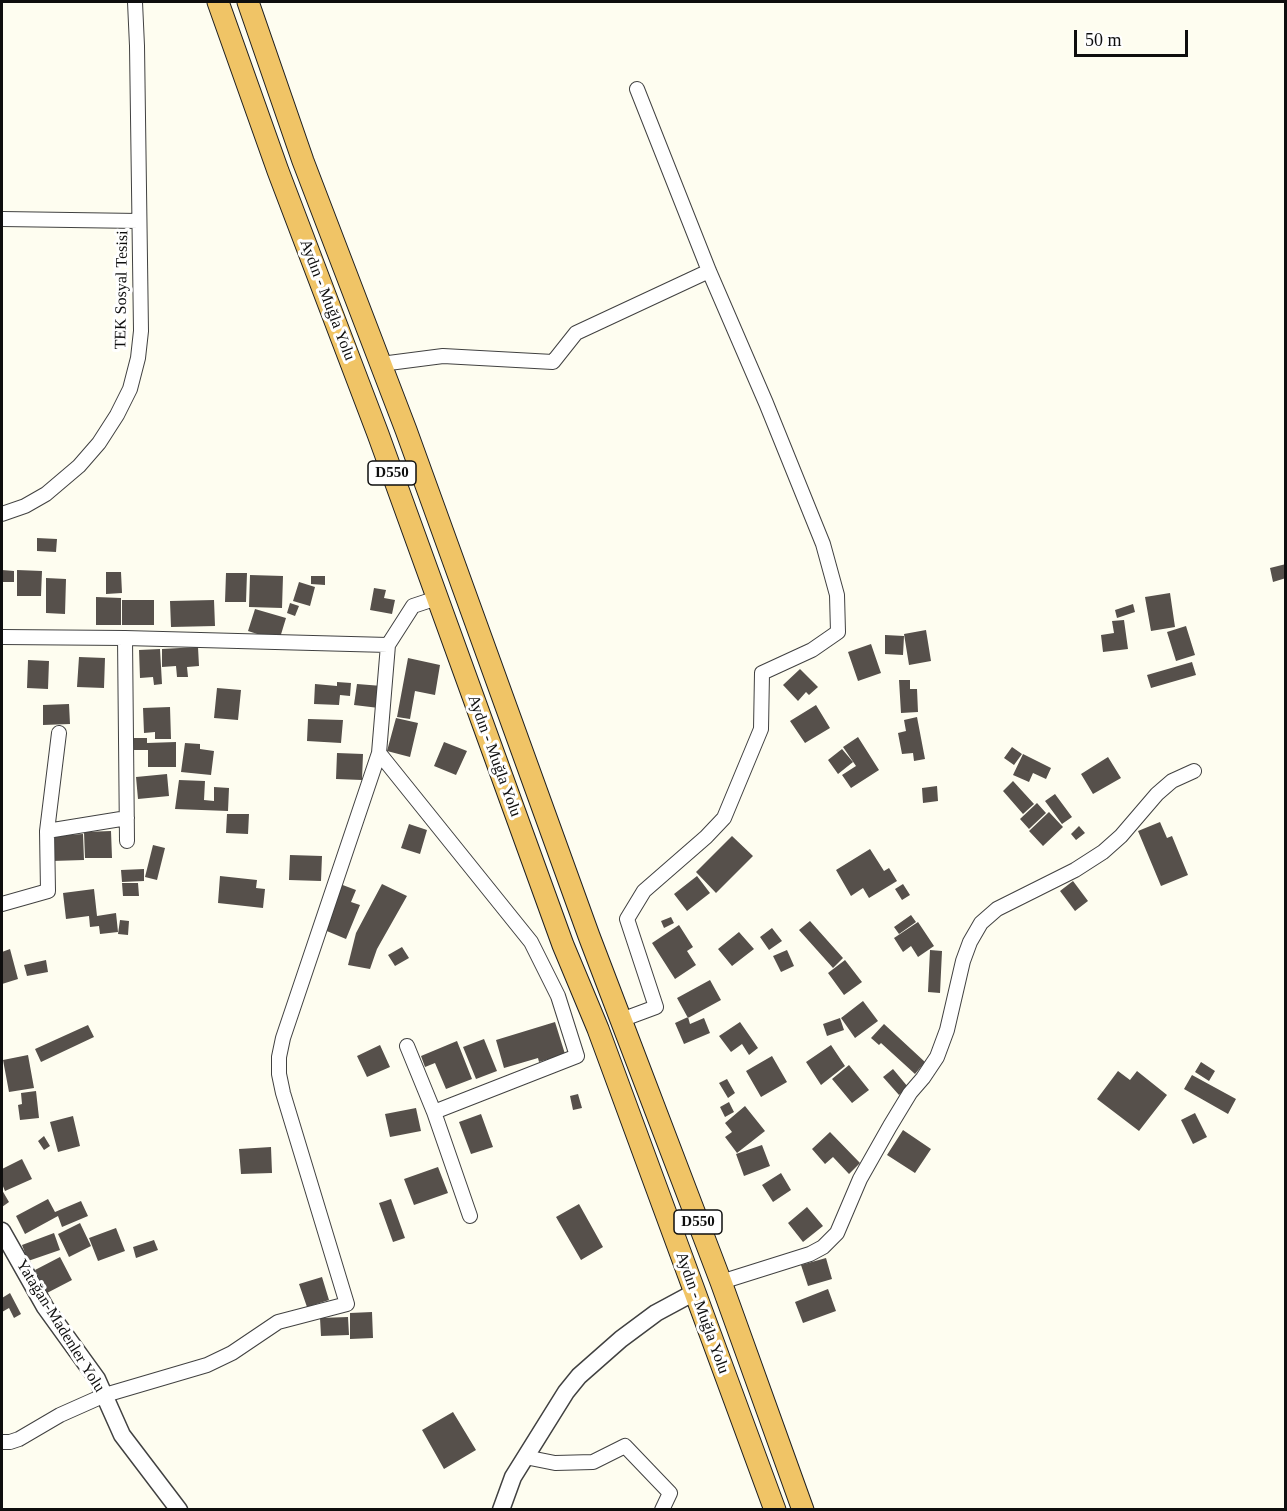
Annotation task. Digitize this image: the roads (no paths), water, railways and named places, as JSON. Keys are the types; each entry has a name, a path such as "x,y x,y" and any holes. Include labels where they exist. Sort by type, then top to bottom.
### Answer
{"highway":[{"name":"Aydın - Muğla Yolu","path":"219,2 278,171 374,423 563,945 598,1029 775,1509"},
{"name":"Aydın - Muğla Yolu","path":"248,2 303,161 381,364 803,1509"},
{"path":"695,1292 721,1282"}],"street":[{"name":"TEK Sosyal Tesisi","path":"2,514 25,506 46,494 78,466 99,443 117,416 130,389 138,358 141,331 135,2"},
{"path":"621,1020 656,1007 627,919 644,891 706,837 724,818 761,729 762,673 812,650 838,632 837,595 823,544 709,271 637,89"},
{"name":"TEK Sosyal Tesisi","path":"2,219 140,221"},
{"path":"381,364 443,356 553,362 576,333 709,271"},
{"path":"2,1442 19,1439 60,1415 105,1395 207,1365 232,1353 278,1322 346,1304 283,1093 279,1074 279,1057 283,1038 379,753 388,645 412,606 437,598"},
{"path":"2,637 388,645"},
{"path":"125,638 127,841"},
{"path":"2,904 48,891 47,831 59,733"},
{"path":"379,753 531,942 558,996 577,1056 434,1112"},
{"path":"721,1282 810,1254 823,1247 837,1233 860,1179 890,1126 909,1093 923,1078 937,1057 948,1030 963,961 970,942 981,923 997,909 1075,870 1103,852 1121,836 1157,794 1172,781 1194,771"},
{"path":"47,831 127,818"},
{"path":"407,1046 434,1112 470,1216"},
{"name":"Yatağan-Madenler Yolu","path":"2,1231 45,1307 97,1379 122,1435 179,1509"},
{"path":"501,1509 513,1477 566,1392 596,1359 656,1313 695,1292"},
{"path":"525,1458 555,1462 593,1462 625,1446 670,1493 662,1509"}]}
